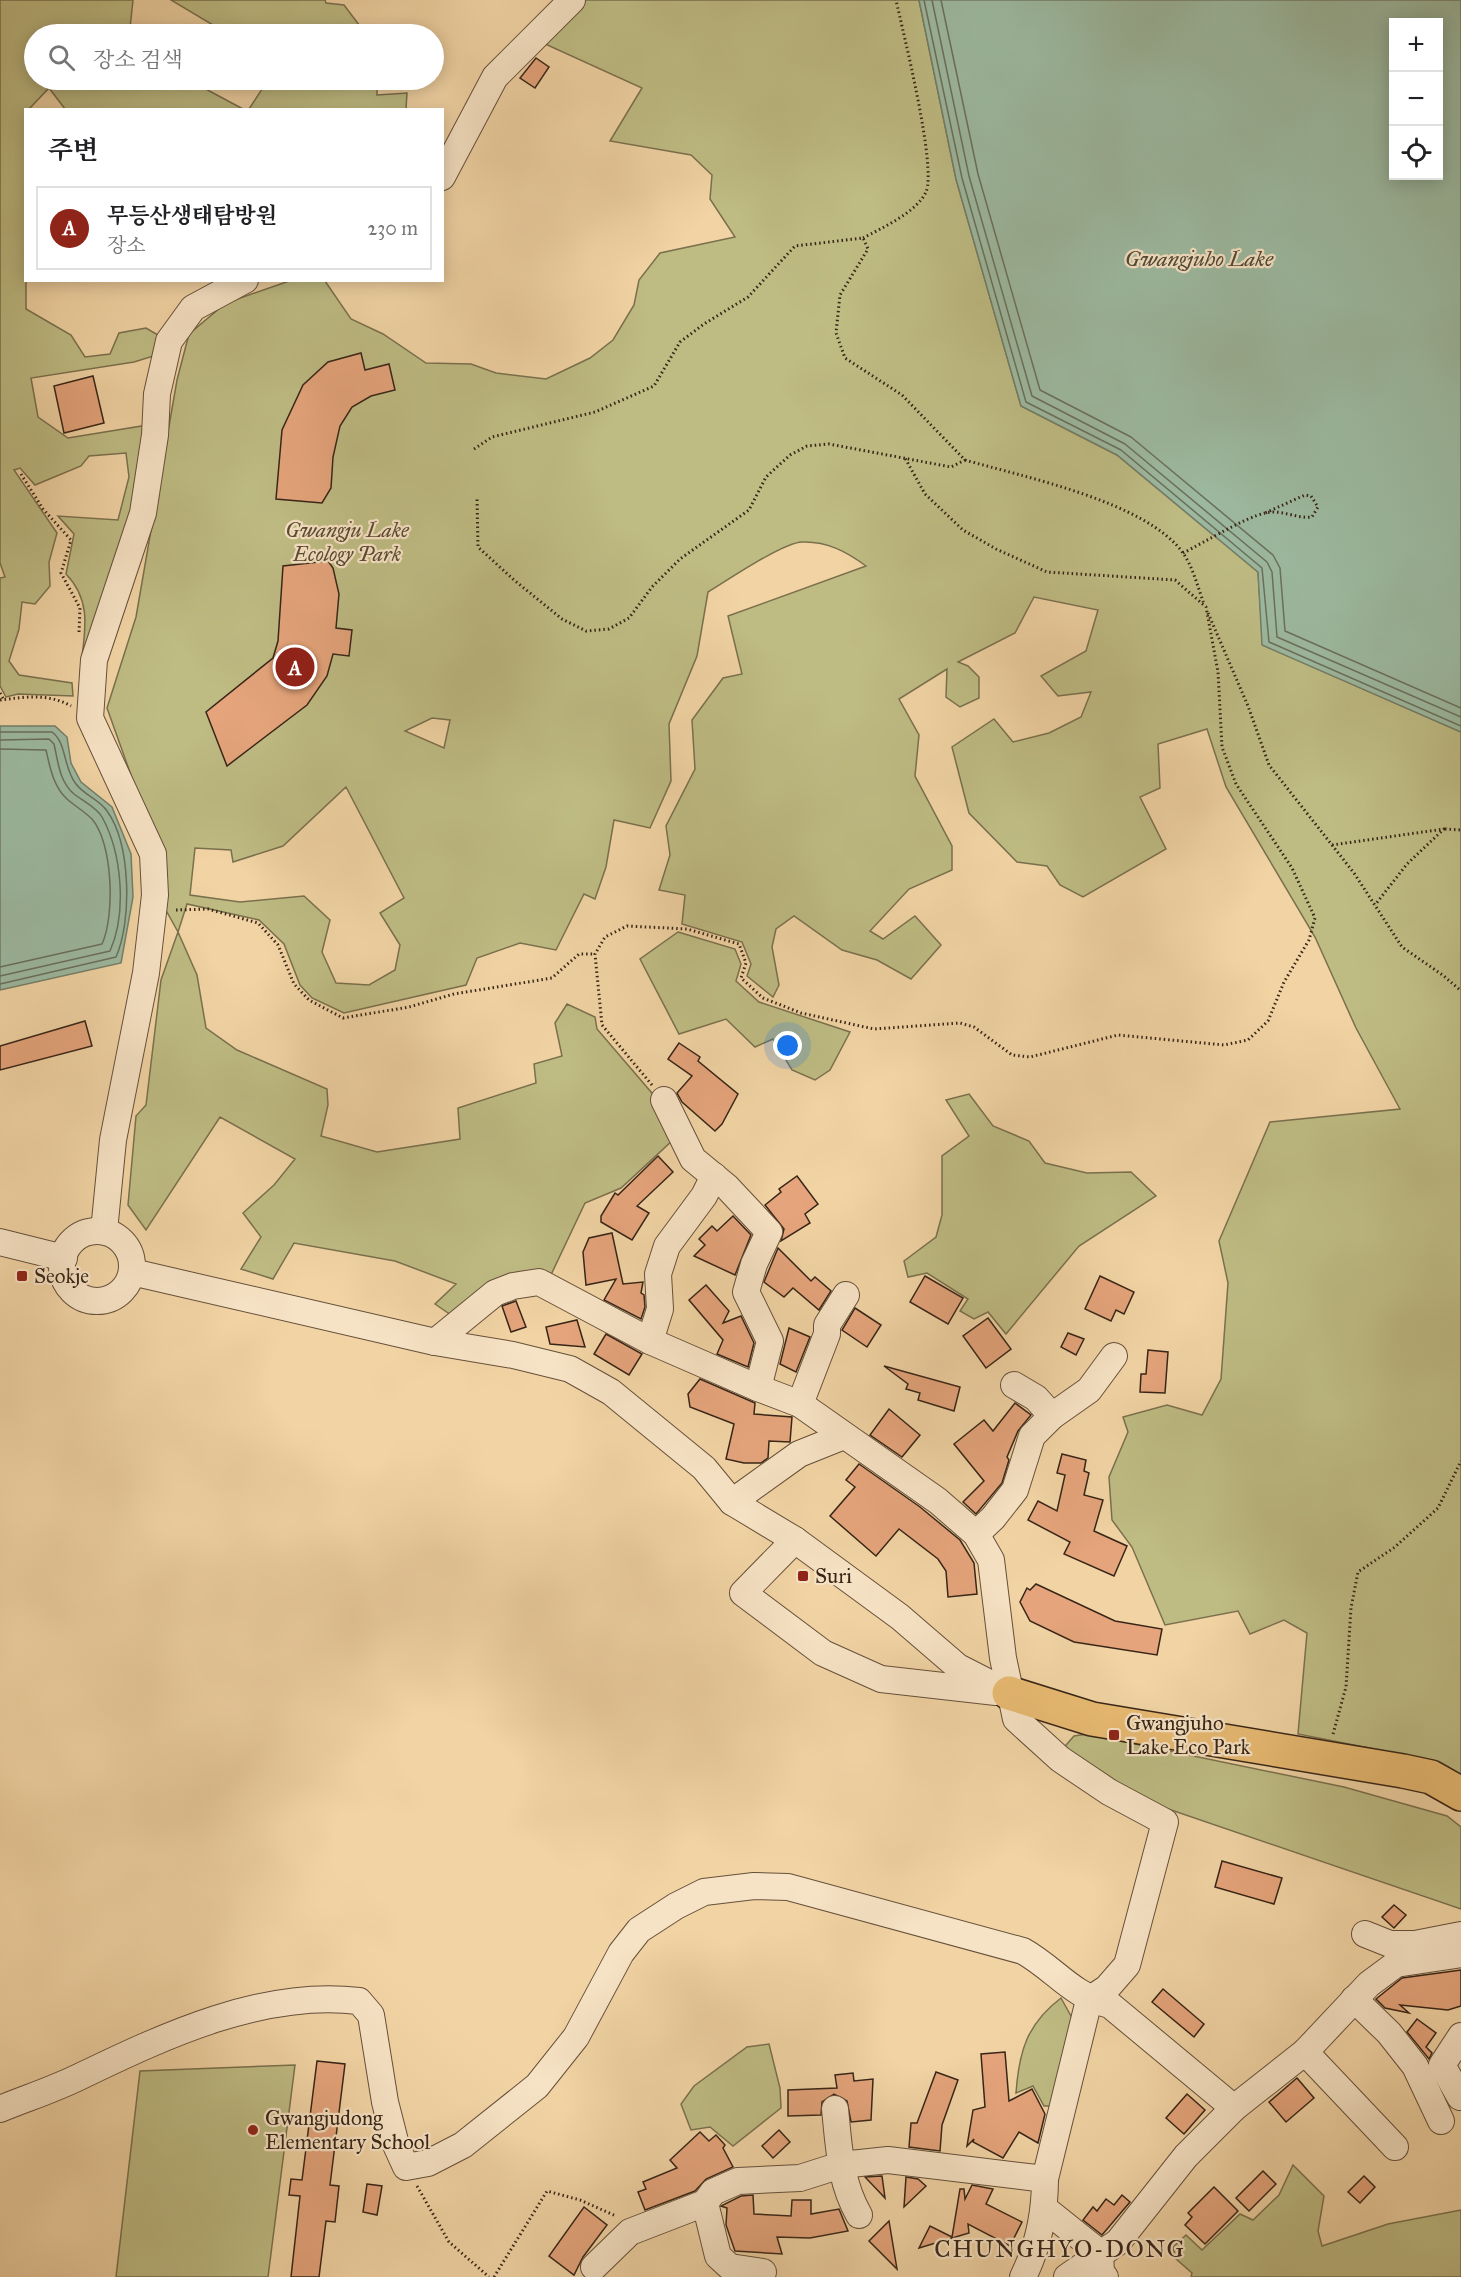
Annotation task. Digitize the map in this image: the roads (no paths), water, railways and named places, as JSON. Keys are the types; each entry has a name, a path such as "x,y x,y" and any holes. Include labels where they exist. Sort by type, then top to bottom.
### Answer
{"main road":[{"path":"1009,1694 1092,1719 1327,1757 1431,1777 1461,1794"}],"street":[{"path":"444,173 495,77 548,21 572,0"},
{"path":"104,1232 113,1140 152,931 155,895 153,854 90,718 94,660 143,513 155,435 157,394 169,340 193,308 241,282"},
{"path":"664,1100 693,1159 714,1176 769,1232 754,1264 746,1292 770,1341 758,1388"},
{"path":"650,1341 660,1309 658,1274 667,1246 704,1196 714,1176"},
{"path":"104,1232 123,1242 129,1251 132,1272 120,1293 99,1301 76,1294 69,1286 64,1275 64,1258 72,1242 81,1235 104,1232"},
{"path":"0,1242 64,1258"},
{"path":"132,1272 435,1342 513,1355 570,1369 611,1392 704,1468 732,1502 795,1540 900,1617 958,1667 1009,1694"},
{"path":"435,1342 495,1293 513,1286 539,1282 650,1341 800,1404 938,1501 976,1534 991,1560 1009,1694 1016,1719 1060,1759 1109,1792 1165,1822 1127,1965 1107,1988 1089,2000 1045,2179 1045,2209 1035,2254 1023,2277"},
{"path":"800,1404 827,1334 827,1325 846,1295"},
{"path":"976,1534 993,1518 1015,1490 1032,1436 1052,1416 1089,1390 1114,1356"},
{"path":"1014,1385 1036,1398 1052,1416"},
{"path":"732,1502 799,1454 844,1436"},
{"path":"795,1540 743,1593 823,1653 881,1679 1009,1694"},
{"path":"0,2109 79,2077 147,2043 241,2012 310,2000 338,1998 359,2001 371,2014 385,2102 396,2145 406,2167 428,2163 463,2145 537,2086 576,2037 621,1953 639,1930 676,1906 704,1892 754,1886 788,1887 1023,1951 1040,1960 1056,1977 1089,2000 1110,2005 1234,2108"},
{"path":"1365,1934 1389,1944 1415,1944 1461,1935"},
{"path":"1067,2277 1102,2265 1186,2156 1234,2108 1305,2052 1354,1999 1396,1964 1461,1954"},
{"path":"1354,1999 1389,2033 1415,2066 1441,2121"},
{"path":"1460,2097 1442,2065 1461,2036"},
{"path":"1305,2052 1395,2147"},
{"path":"835,2109 840,2165 848,2196 859,2215"},
{"path":"594,2267 630,2232 705,2203 713,2192 738,2181 800,2178 840,2165 888,2160 1045,2179"},
{"path":"705,2203 718,2256 730,2267 763,2272"},
{"path":"1045,2209 1102,2265"},
{"path":"1035,2254 1055,2277"}],"water":[{"name":"Gwangjuho Lake","path":"919,0 1461,0 1461,732 1262,645 1258,572 1117,455 1021,406 956,179"},
{"path":"0,726 55,726 67,737 71,763 81,782 112,807 131,854 133,897 121,963 0,990"}],"place":[{"name":"무등산생태탐방원","path":"295,667"},
{"name":"Seokje","path":"22,1276"},
{"name":"Suri","path":"803,1576"},
{"name":"Gwangjuho Lake Eco Park","path":"1114,1735"},
{"name":"Gwangjudong Elementary School","path":"253,2130"}],"district":[{"name":"CHUNGHYO-DONG","path":"1060,2249"}],"park label":[{"name":"Gwangju Lake Ecology Park","path":"347,542"}]}
